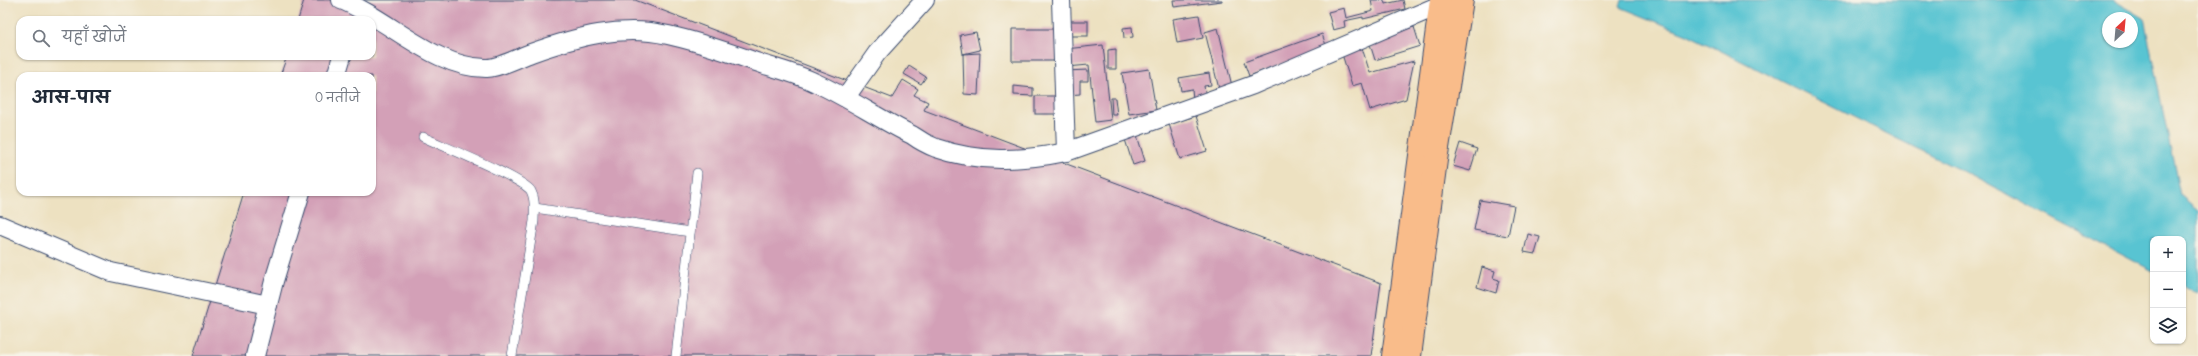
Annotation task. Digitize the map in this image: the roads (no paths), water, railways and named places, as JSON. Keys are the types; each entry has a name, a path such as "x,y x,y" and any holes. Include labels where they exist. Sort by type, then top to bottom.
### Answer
{"main road":[{"path":"1410,356 1436,160 1462,0"},
{"path":"1393,356 1441,3"}],"street":[{"path":"340,0 355,13"},
{"path":"846,97 877,53 925,0"},
{"path":"1061,0 1066,152"},
{"path":"376,24 445,58 465,65 489,68 569,39 620,30 666,34 708,45 813,81 846,97 890,125 935,147 964,155 1003,160 1038,158 1066,152 1253,85 1441,3"},
{"path":"337,72 341,60"},
{"path":"255,356 268,305 300,196"},
{"path":"0,225 111,272 268,305"}],"lane":[{"path":"423,137 512,178 530,190 535,208 512,356"},
{"path":"676,356 697,173"},
{"path":"535,208 690,232"}],"water":[{"path":"1622,0 2113,0 2134,12 2102,12 2102,48 2138,48 2138,15 2144,18 2180,195 2198,210 2198,293 2186,287 2186,236 2150,236 2150,269 1974,177 1687,34 1620,7"}]}
